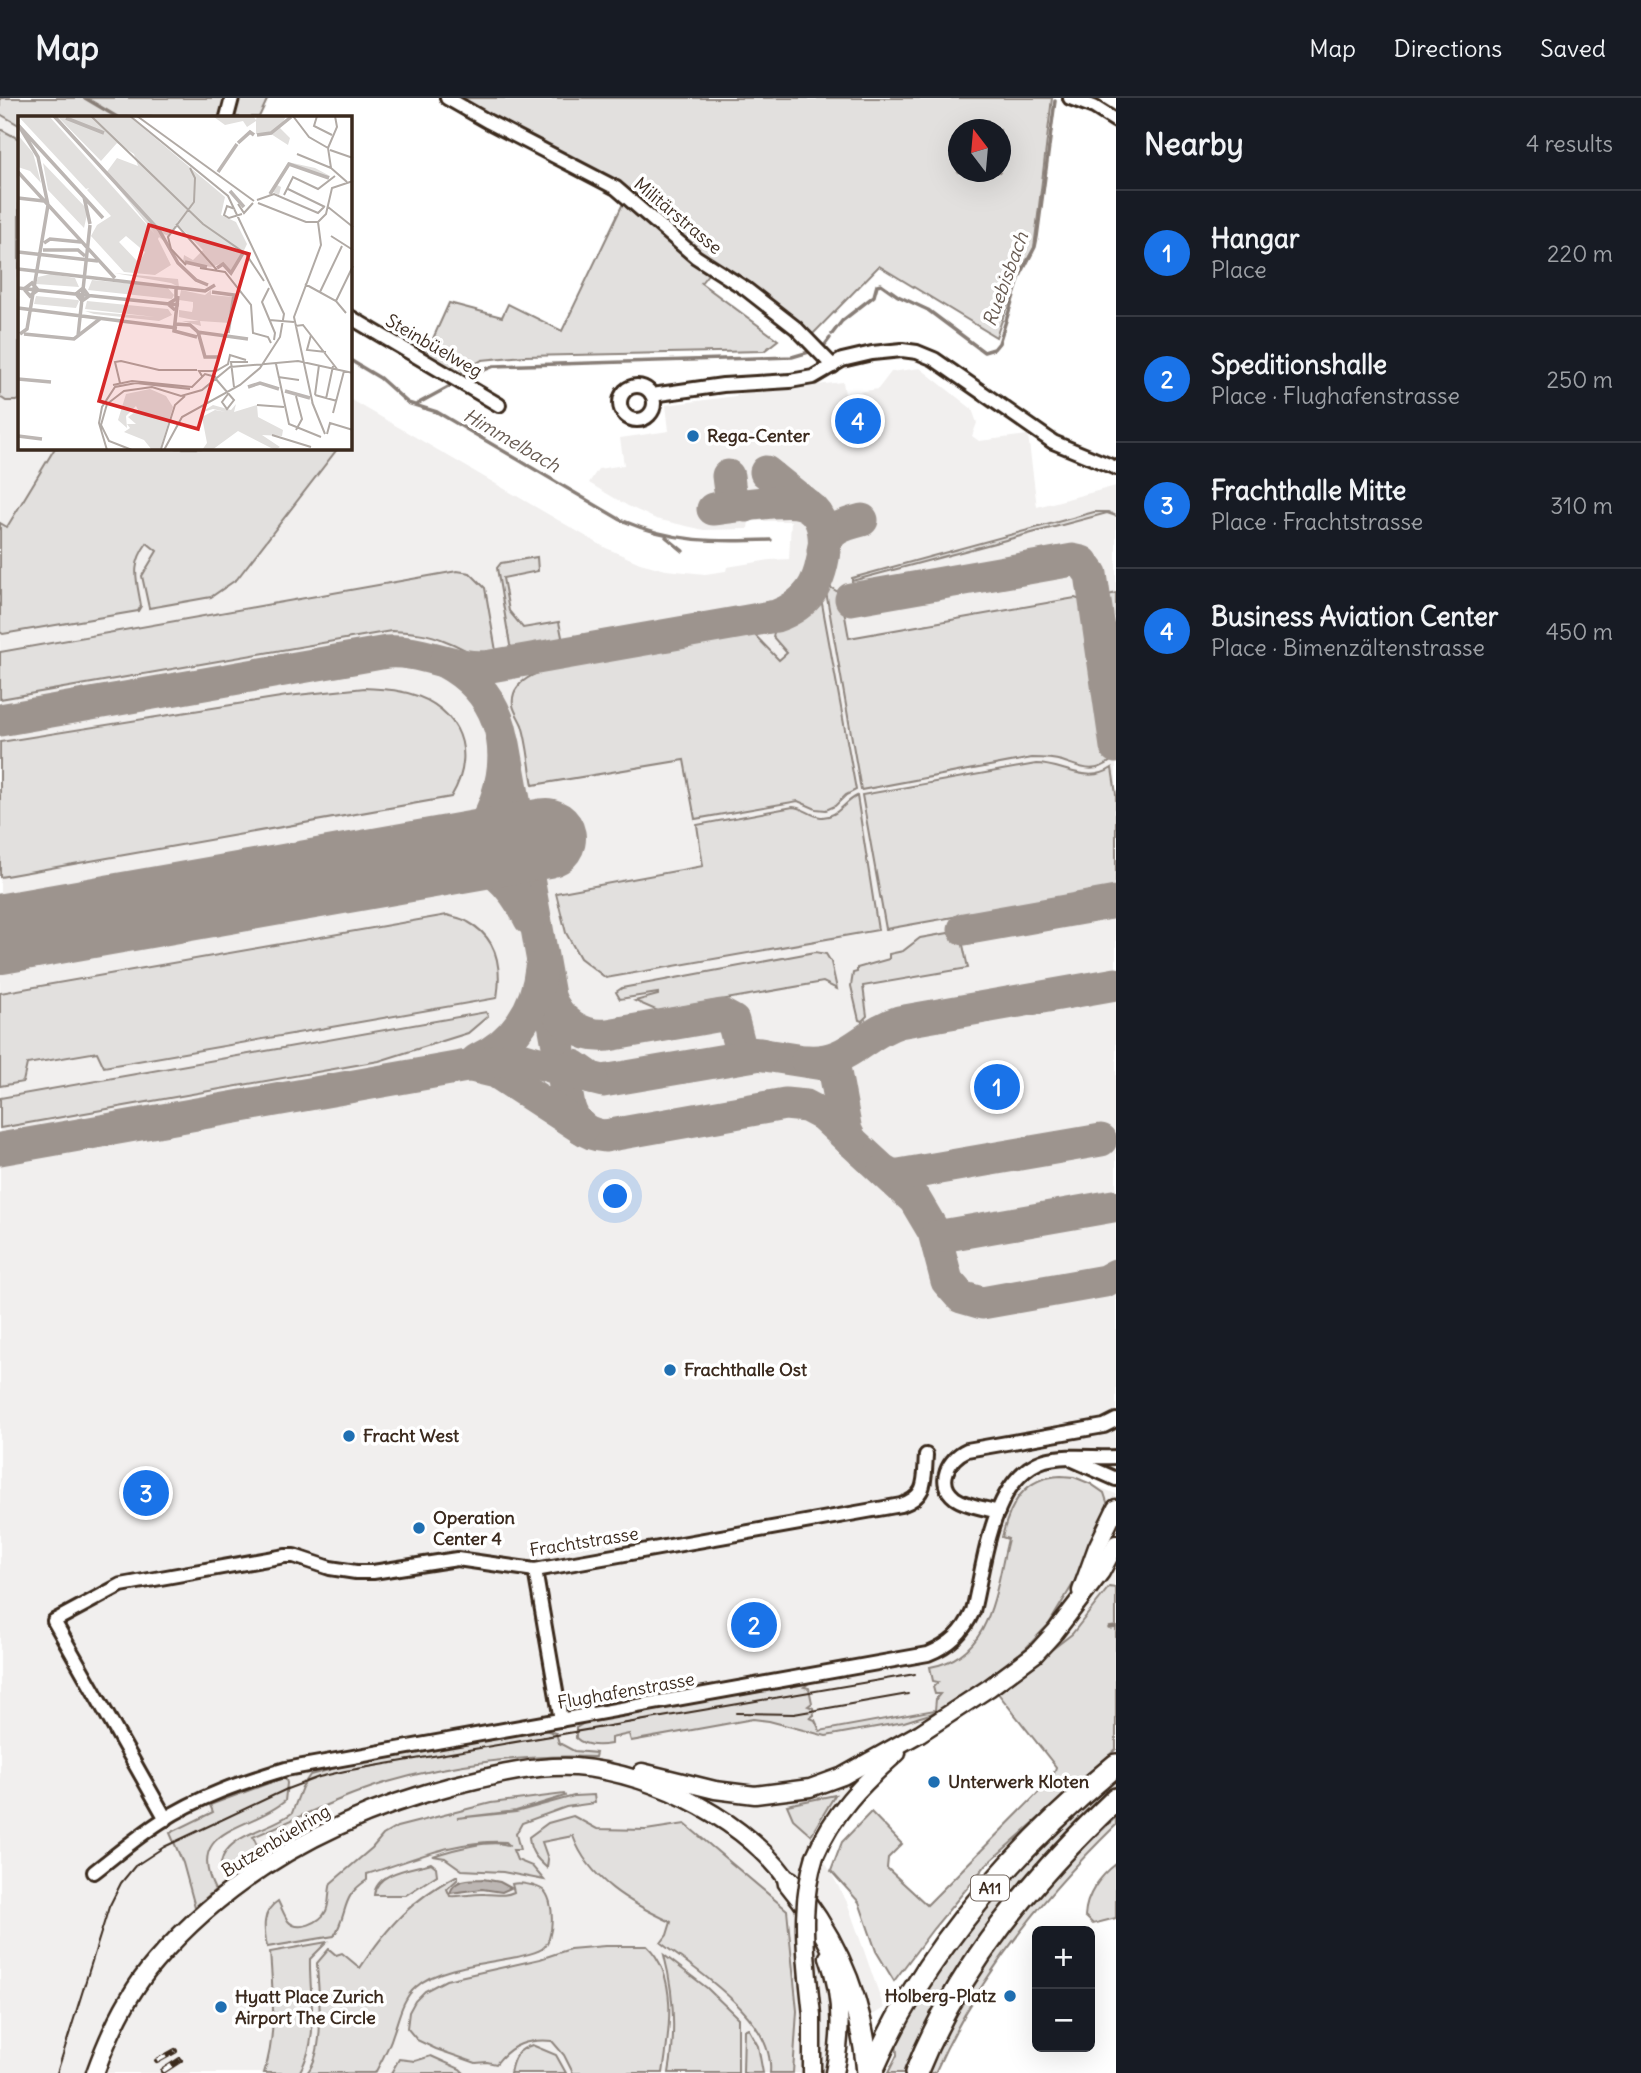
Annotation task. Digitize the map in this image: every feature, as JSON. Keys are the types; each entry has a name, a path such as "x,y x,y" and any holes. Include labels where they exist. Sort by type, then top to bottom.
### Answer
{"highway":[{"name":"A11","path":"869,2073 925,1970 971,1910 1037,1838 1116,1765"},
{"name":"A11","path":"916,2073 942,2017 996,1931 1052,1864 1112,1804"},
{"path":"789,1882 814,1914 841,1964 860,2024 869,2073"}],"main road":[{"path":"1076,1603 1097,1547 1116,1508"},
{"path":"811,2073 812,2015 804,1918 806,1889 815,1856 832,1822 866,1780 920,1733 1035,1654 1101,1572 1116,1544"},
{"path":"606,1771 620,1767 725,1792 772,1794 825,1783 920,1733"},
{"name":"Butzenbüelring","path":"95,2073 113,2030 141,1981 194,1920 225,1894 270,1863 334,1827 419,1795 519,1770 575,1768 606,1771"},
{"path":"606,1771 664,1790 708,1811 746,1838 789,1882 820,1936 834,1977 840,2022 834,2073"}],"street":[{"path":"227,116 232,98"},
{"name":"Militärstrasse","path":"447,98 616,188 696,257 746,289 796,328 833,366"},
{"path":"1070,98 1094,107 1116,121"},
{"name":"Steinbüelweg","path":"352,318 499,405"},
{"path":"652,394 813,377 842,360 902,350 925,354 1053,442 1116,468"},
{"path":"998,1512 960,1500 953,1495 946,1476 947,1467 954,1458 967,1450 1104,1426 1116,1420"},
{"name":"Frachtstrasse","path":"166,1819 54,1621 121,1585 274,1557 294,1556 330,1568 356,1572 457,1559 535,1570 901,1505 914,1500 921,1492 926,1455"},
{"name":"Flughafenstrasse","path":"94,1872 166,1819 217,1793 286,1769 912,1658 943,1648 966,1626 973,1611 1005,1492 1027,1469 1046,1460 1116,1457"},
{"path":"1069,1458 1116,1479"},
{"name":"Flughafenstrasse","path":"1097,1458 1116,1465"},
{"path":"535,1570 561,1720"}],"shaded area":[{"path":"0,98 268,98 259,116 18,116 18,124 0,114"},
{"path":"455,98 1052,98 1034,248 1018,276 996,337 879,266 813,334 716,264 701,283 778,340 764,351 524,356 482,360 459,374 426,354 449,303 502,317 508,304 562,331 629,191 612,178"},
{"path":"0,115 18,125 18,450 352,450 352,400 606,548 640,563 666,570 705,574 726,571 727,567 789,559 791,521 749,521 748,529 704,530 656,519 628,506 589,483 598,469 624,465 620,438 669,431 666,405 843,382 845,394 878,389 891,372 920,368 972,409 977,423 972,436 979,441 1028,435 1037,507 1116,486 1116,1452 1094,1451 1081,1480 1116,1494 1116,1584 1103,1603 1071,1638 1022,1676 925,1740 889,1769 855,1806 835,1835 824,1860 847,1902 884,2008 845,2032 841,2073 0,2073"},
{"path":"0,129 18,138 18,400 6,401 0,397"},
{"path":"54,450 336,450 237,579 211,597 149,608 142,576 157,551 147,543 137,566 141,606 138,611 3,634 0,632 0,523 7,527"},
{"path":"1094,512 1108,512 1116,516 1107,513 852,581 852,578"},
{"path":"537,557 538,571 503,578 509,611 523,628 559,622 562,637 556,644 514,650 510,645 497,568 501,563"},
{"path":"457,571 470,573 485,588 496,651 493,655 473,653 439,638 391,631 0,699 0,652"},
{"path":"830,587 841,594 849,638 1075,598 1084,601 1089,609 1111,761 1093,769 1054,759 1032,758 861,790 826,592"},
{"path":"1116,593 1116,696 1103,606 1108,595"},
{"path":"821,598 856,790 835,806 826,810 816,809 798,801 695,819 684,760 533,785 524,732 513,705 514,695 524,680 562,666 751,631 779,660 787,653 773,637 775,628 800,616"},
{"path":"365,688 394,690 418,696 447,715 457,729 462,744 463,761 460,778 451,797 0,877 0,742 287,696"},
{"path":"1036,764 1093,775 1112,768 1116,794 1116,888 886,929 862,795"},
{"path":"857,796 878,930 606,978 580,958 566,933 556,893 703,866 697,825 793,807 827,817"},
{"path":"447,915 466,921 478,929 492,945 498,965 497,998 104,1067 97,1052 27,1064 23,1082 0,1086 0,993"},
{"path":"960,931 968,968 863,986 867,1016 862,1021 859,1020 851,986 853,973 857,972 857,968 889,959 889,954 903,951 920,938"},
{"path":"815,952 826,954 831,962 837,989 823,982 658,1011 635,1001 658,993 620,999 616,992 622,988"},
{"path":"486,1012 488,1016 468,1033 379,1061 0,1128 0,1098"},
{"path":"1061,1476 1074,1477 1104,1493 1108,1505 1101,1528 1049,1624 1001,1669 950,1705 904,1722 826,1736 753,1719 631,1741 629,1734 611,1738 611,1744 606,1745 588,1744 576,1738 576,1728 586,1722 809,1683 804,1687 809,1688 812,1703 808,1706 813,1708 814,1715 810,1718 815,1720 820,1731 935,1710 936,1699 940,1694 935,1694 933,1687 938,1682 933,1681 930,1667 951,1660 967,1650 988,1618 1008,1539 1002,1537 1014,1503 1037,1481"},
{"path":"1109,1587 1116,1588 1116,1749 986,1865 894,1981 876,1951 859,1902 831,1871 842,1842 871,1812 902,1844 888,1858 887,1868 927,1905 1052,1779 1056,1767 997,1692 1072,1634"},
{"path":"544,1730 556,1733 559,1743 574,1751 596,1753 595,1757 491,1761 388,1782 253,1837 261,1854 279,1847 224,1883 221,1868 223,1855 242,1838 292,1813 310,1775 351,1764"},
{"path":"285,1777 285,1801 271,1811 225,1833 214,1842 208,1854 208,1869 215,1890 195,1907 183,1863 170,1833 213,1812 210,1805"},
{"path":"1116,1778 1116,1790 1012,1895 968,1954 930,2017 910,2073 888,2073 897,2055 896,2039 933,1975 1000,1887 1084,1805"},
{"path":"594,1795 595,1803 566,1807 522,1823 516,1834 520,1850 513,1850 517,1860 532,1866 544,1880 503,1872 462,1870 445,1858 433,1856 483,1844 510,1846 506,1842 487,1842 452,1847 367,1874 367,1880 358,1886 349,1899 334,1936 267,1947 265,1921 273,1905 278,1901 292,1924 303,1926 314,1922 326,1911 331,1883 383,1835 397,1827 491,1803 565,1796 516,1811 457,1818 516,1812 574,1796"},
{"path":"835,1795 811,1835 793,1819 787,1805"},
{"path":"573,1816 597,1829 646,1830 685,1824 787,1910 797,2011 793,2073 770,2073 768,2053 760,2034 747,2016 713,1983 661,1943 671,1922 626,1898 600,1878 580,1852 573,1836 542,1842 548,1859 547,1868 537,1858 532,1851 529,1837 548,1823"},
{"path":"1116,1817 1116,1825 1037,1910 991,1972 952,2038 935,2073 923,2073 965,1992 1015,1922 1055,1877"},
{"path":"431,1863 436,1867 437,1875 406,1895 374,1895 376,1887 388,1876"},
{"path":"1116,1864 1116,1918 1093,1924 1085,1916 1091,1893 1099,1880"},
{"path":"456,1876 458,1879 447,1889 450,1896 507,1894 514,1892 512,1884 515,1883 532,1885 543,1890 550,1902 552,1920 546,1944 542,1949 530,1954 450,1970 425,1980 411,1992 404,2003 375,2073 307,2073 313,2063 319,2036 317,1963 329,1949 336,1955 342,1953 360,1968 380,1939 402,1915 426,1895"},
{"path":"483,1879 500,1882 511,1888 502,1892 482,1889 450,1893 459,1882"},
{"path":"327,1942 310,1959 312,2032 306,2059 299,2073 264,2073 272,2028 270,1952"},
{"path":"647,1946 664,1973 668,1989 669,2024 663,2073 573,2073 564,2055 552,2041 521,2044 496,2064 476,2063 417,2040 407,2028 409,2012 415,2001 425,1991 446,1980 540,1959 570,1949"},
{"path":"664,1955 707,1988 738,2018 738,2073 669,2073 673,2013"},
{"path":"748,2028 758,2046 763,2073 743,2073 744,2030"},
{"path":"532,2045 556,2055 566,2073 510,2073 516,2055"},
{"path":"431,2056 464,2073 391,2073 399,2059 415,2061"}],"waterway":[{"name":"Himmelbach","path":"85,98 115,116"},
{"name":"Ruebisbach","path":"832,334 842,321 874,296 877,285 881,284 898,296 928,310 984,352 994,349 999,343 1020,276 1035,247 1055,101"},
{"name":"Ruebisbach","path":"824,346 830,338"},
{"name":"Ruebisbach","path":"466,377 494,366 792,357 809,352"},
{"name":"Himmelbach","path":"352,361 380,378 408,403 437,412 621,520 677,537 731,541 771,540"},
{"name":"Ruebisbach","path":"417,404 452,385"},
{"name":"Himmelbach","path":"666,537 683,551"},
{"path":"1109,1628 1116,1627"}],"taxiway":[{"path":"766,472 807,505"},
{"path":"728,476 733,499 746,506"},
{"path":"0,720 387,652 413,654 464,666 491,666 776,616 804,600 816,582 823,558 824,532 814,511 796,502 713,509"},
{"path":"823,551 828,538 836,529 862,520"},
{"path":"851,599 1073,560 1082,562 1091,574 1116,747"},
{"path":"424,859 451,853 473,839 491,812 502,777 504,757 497,719 478,687 445,662"},
{"path":"504,744 569,1107 582,1128 592,1134 605,1136 785,1104 806,1106 823,1115 915,1200 934,1232 947,1281 961,1297 982,1303 1105,1281 1116,1275"},
{"path":"437,858 468,859 493,871 514,892 530,919"},
{"path":"964,929 1116,902"},
{"path":"477,1060 502,1044 521,1023 535,997 541,968"},
{"path":"807,1061 834,1058 899,1022 1116,984"},
{"path":"549,997 565,1020 589,1034 608,1035 722,1015 733,1021 739,1044 745,1052 829,1065 835,1072 846,1131 851,1141"},
{"path":"574,1066 591,1078 603,1081 761,1054"},
{"path":"0,1149 512,1058 525,1059 591,1078"},
{"path":"471,1066 496,1072 582,1128"},
{"path":"884,1171 899,1175 1101,1140"},
{"path":"936,1237 1113,1206"}],"runway":[{"path":"0,934 546,838"}],"tram line":[{"path":"57,2073 109,1907 121,1883 135,1866 164,1847 287,1789 345,1771 915,1674"},
{"path":"736,1713 794,1714 908,1694"}],"railway":[{"path":"157,2061 175,2051"},
{"path":"163,2071 180,2060"}],"place":[{"name":"Business Aviation Center","path":"858,421"},
{"name":"Rega-Center","path":"693,436"},
{"name":"Hangar","path":"997,1087"},
{"name":"Frachthalle Ost","path":"670,1370"},
{"name":"Fracht West","path":"349,1436"},
{"name":"Frachthalle Mitte","path":"146,1493"},
{"name":"Operation Center 4","path":"419,1528"},
{"name":"Speditionshalle","path":"754,1625"},
{"name":"Unterwerk Kloten","path":"934,1782"},
{"name":"Holberg-Platz","path":"1010,1996"},
{"name":"Hyatt Place Zurich Airport The Circle","path":"221,2007"}]}
